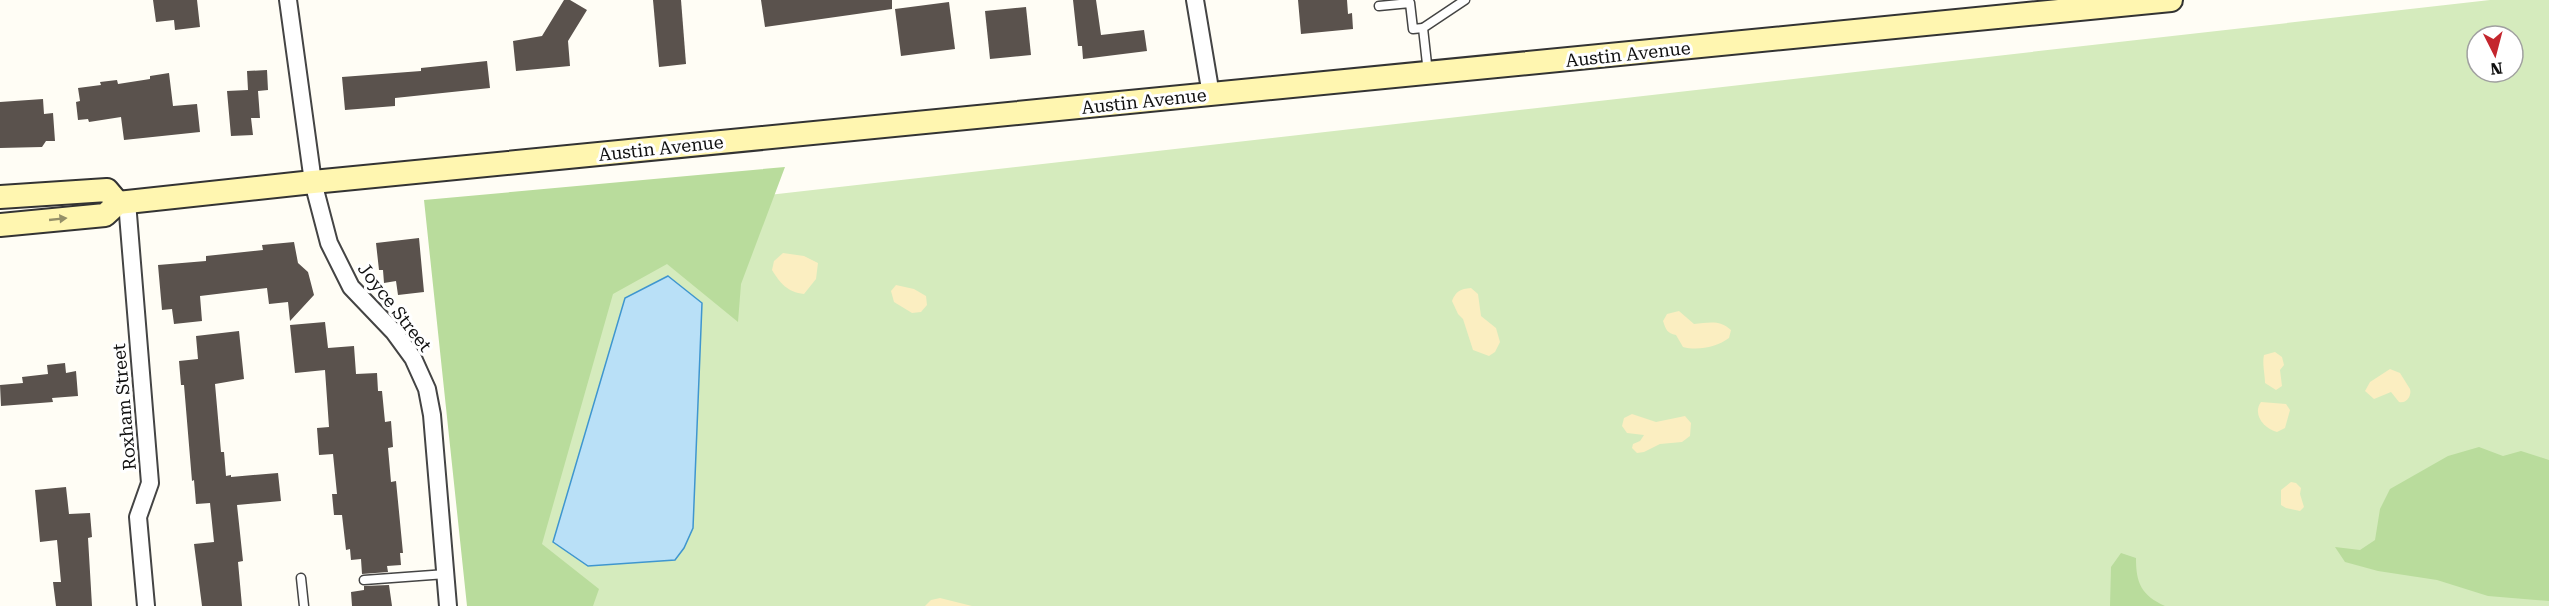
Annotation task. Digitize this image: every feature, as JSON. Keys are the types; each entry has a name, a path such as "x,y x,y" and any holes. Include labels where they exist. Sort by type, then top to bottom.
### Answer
{"main road":[{"name":"Austin Avenue","path":"0,225 105,215 123,203 313,182 2171,0"},
{"path":"0,197 106,190 123,203"}],"street":[{"name":"Joyce Street","path":"288,0 313,182 328,243 342,273 360,298 407,348 427,389 432,415 448,606"},
{"path":"1196,0 1211,94"},
{"name":"Roxham Street","path":"123,203 150,483 138,518 146,606"}],"lane":[{"path":"1379,6 1410,3 1413,29 1423,28 1465,0"},
{"path":"1423,28 1428,73"},
{"path":"364,580 446,574"},
{"path":"301,578 304,606"}],"green space":[{"path":"2490,0 2549,0 2549,606 538,606 512,224"},
{"path":"785,167 741,284 738,322 667,264 613,294 542,544 599,589 593,606 467,606 424,200"},
{"path":"2479,447 2503,456 2521,451 2549,460 2549,601 2488,596 2437,580 2378,571 2345,562 2335,547 2360,550 2375,540 2380,509 2390,489 2448,456"},
{"path":"2121,553 2136,558 2137,574 2145,593 2165,606 2110,606 2111,567"}],"sand":[{"path":"783,253 804,256 818,263 816,279 804,294 785,286 772,270 774,261"},
{"path":"896,285 914,289 926,296 927,305 921,312 912,313 894,302 891,291"},
{"path":"1471,288 1478,294 1481,316 1496,328 1500,342 1495,352 1489,356 1473,350 1463,319 1452,301 1459,291"},
{"path":"1679,311 1694,324 1713,322 1722,324 1731,330 1729,338 1707,347 1695,349 1683,347 1676,335 1667,331 1663,321 1667,314"},
{"path":"2275,352 2282,357 2284,365 2280,370 2282,386 2276,390 2265,383 2263,362 2264,355"},
{"path":"2390,369 2400,373 2410,389 2410,396 2404,402 2399,402 2391,392 2374,399 2365,391 2370,382"},
{"path":"2261,402 2286,404 2290,410 2285,428 2277,432 2264,424 2258,411"},
{"path":"1632,414 1656,422 1685,416 1691,423 1690,436 1682,442 1660,444 1637,453 1632,448 1633,444 1640,441 1644,435 1627,433 1622,426 1624,418"},
{"path":"2291,482 2301,488 2300,494 2304,507 2300,511 2281,505 2281,490"},
{"path":"940,598 972,606 925,606 931,600"}],"water":[{"path":"668,276 702,303 693,528 684,548 675,560 588,566 553,542 625,298"}],"building":[{"path":"153,0 197,0 200,27 175,30 174,20 156,22"},
{"path":"564,0 570,0 587,10 568,41 570,66 516,71 513,41 542,36"},
{"path":"653,0 681,0 686,64 659,67"},
{"path":"761,0 892,0 892,9 765,27"},
{"path":"1073,0 1096,0 1101,35 1144,30 1147,51 1083,59 1082,46 1078,46"},
{"path":"1298,0 1347,0 1348,14 1352,13 1353,29 1301,34"},
{"path":"949,2 955,49 901,56 895,9"},
{"path":"1026,7 1031,55 990,59 985,11"},
{"path":"487,61 490,88 395,98 395,106 345,110 342,77 421,71 421,68"},
{"path":"267,70 268,90 258,91 260,118 251,118 253,135 231,136 227,91 248,90 247,71"},
{"path":"169,73 173,106 197,104 200,132 124,140 121,117 89,122 88,119 78,120 76,102 80,101 78,88 101,85 100,82 117,80 118,84 150,79 150,76"},
{"path":"43,99 44,114 53,113 55,141 46,141 42,147 0,148 0,102"},
{"path":"419,238 424,292 398,295 396,281 384,283 383,270 379,270 376,243"},
{"path":"294,242 298,263 308,272 314,295 290,321 288,302 269,304 267,288 200,296 202,321 174,324 172,309 162,310 158,265 206,261 206,256 263,250 262,245"},
{"path":"325,322 328,348 354,346 356,374 377,373 378,391 382,391 385,422 391,421 393,447 388,448 391,482 396,481 403,553 400,553 401,565 387,566 388,572 362,574 361,559 351,560 350,549 346,550 342,515 334,515 332,494 337,494 333,454 319,455 317,428 329,427 325,370 295,373 290,325"},
{"path":"239,331 244,379 215,384 221,452 224,452 226,476 278,473 281,501 237,505 243,561 238,562 242,606 202,606 194,544 214,542 210,503 196,504 184,385 181,385 179,361 198,359 196,336"},
{"path":"65,363 66,373 76,371 78,396 52,398 53,402 1,406 0,385 23,383 22,377 48,374 47,365"},
{"path":"66,487 69,514 90,513 92,537 88,538 92,606 56,606 53,582 61,582 57,540 40,542 35,490"},
{"path":"389,585 392,606 352,606 351,592 364,590 364,586"}]}
